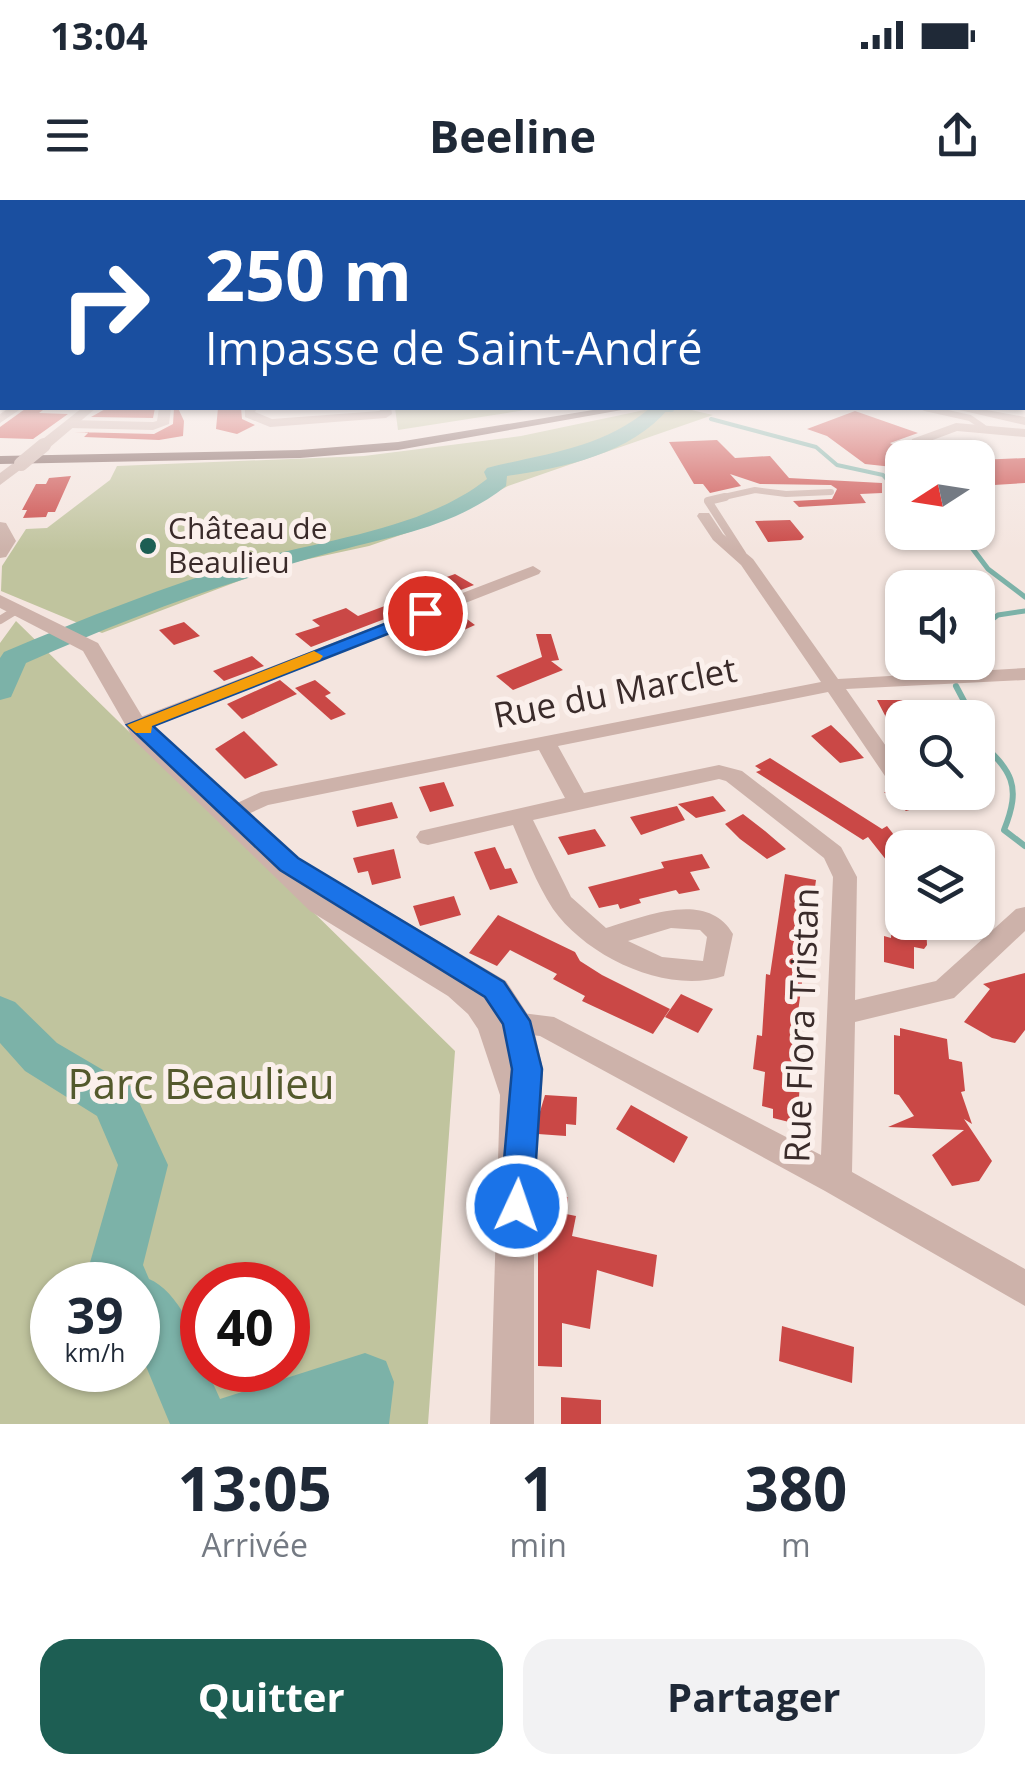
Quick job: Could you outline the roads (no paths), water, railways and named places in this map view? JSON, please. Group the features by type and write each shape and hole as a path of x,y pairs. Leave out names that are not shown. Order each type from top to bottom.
{"main road":[{"path":"0,452 250,449 411,437"},
{"path":"0,460 300,454 451,437"}],"street":[{"path":"0,480 53,437"},
{"path":"704,516 718,537 746,562 885,760"},
{"path":"0,553 8,541 1,528"},
{"path":"138,725 533,571"},
{"path":"9,605 91,647 142,735 320,904 459,988 504,1024 517,1095 512,1424"},
{"name":"Rue du Marclet","path":"230,815 260,799 830,686 1025,674"},
{"path":"546,742 578,802"},
{"name":"Rue Flora Tristan","path":"428,837 719,772 734,776 833,853 844,878 836,1180 544,1025 504,1024"},
{"path":"520,816 568,911 603,939"},
{"path":"842,1014 944,990 1025,916"},
{"path":"836,1180 1025,1288"}],"lane":[{"path":"746,562 708,500 755,490 786,494 831,492"},
{"path":"0,620 9,605"}],"waterway":[{"path":"0,691 14,658 126,610 323,547 407,529 473,501 498,481 494,472 561,460 621,437"},
{"path":"779,437 816,447 837,465 885,477"},
{"path":"974,550 988,569 1025,597"},
{"path":"995,617 1025,611"},
{"path":"956,686 963,700"},
{"path":"995,757 1006,770 1013,790 1004,830 1025,846"},
{"path":"0,1014 41,1057 115,1102 143,1165 117,1262"},
{"path":"160,1330 200,1424"},
{"path":"232,1424 365,1382 359,1424"}],"place":[{"name":"Château de Beaulieu","path":"148,546"}],"park label":[{"name":"Parc Beaulieu","path":"201,1084"}]}
